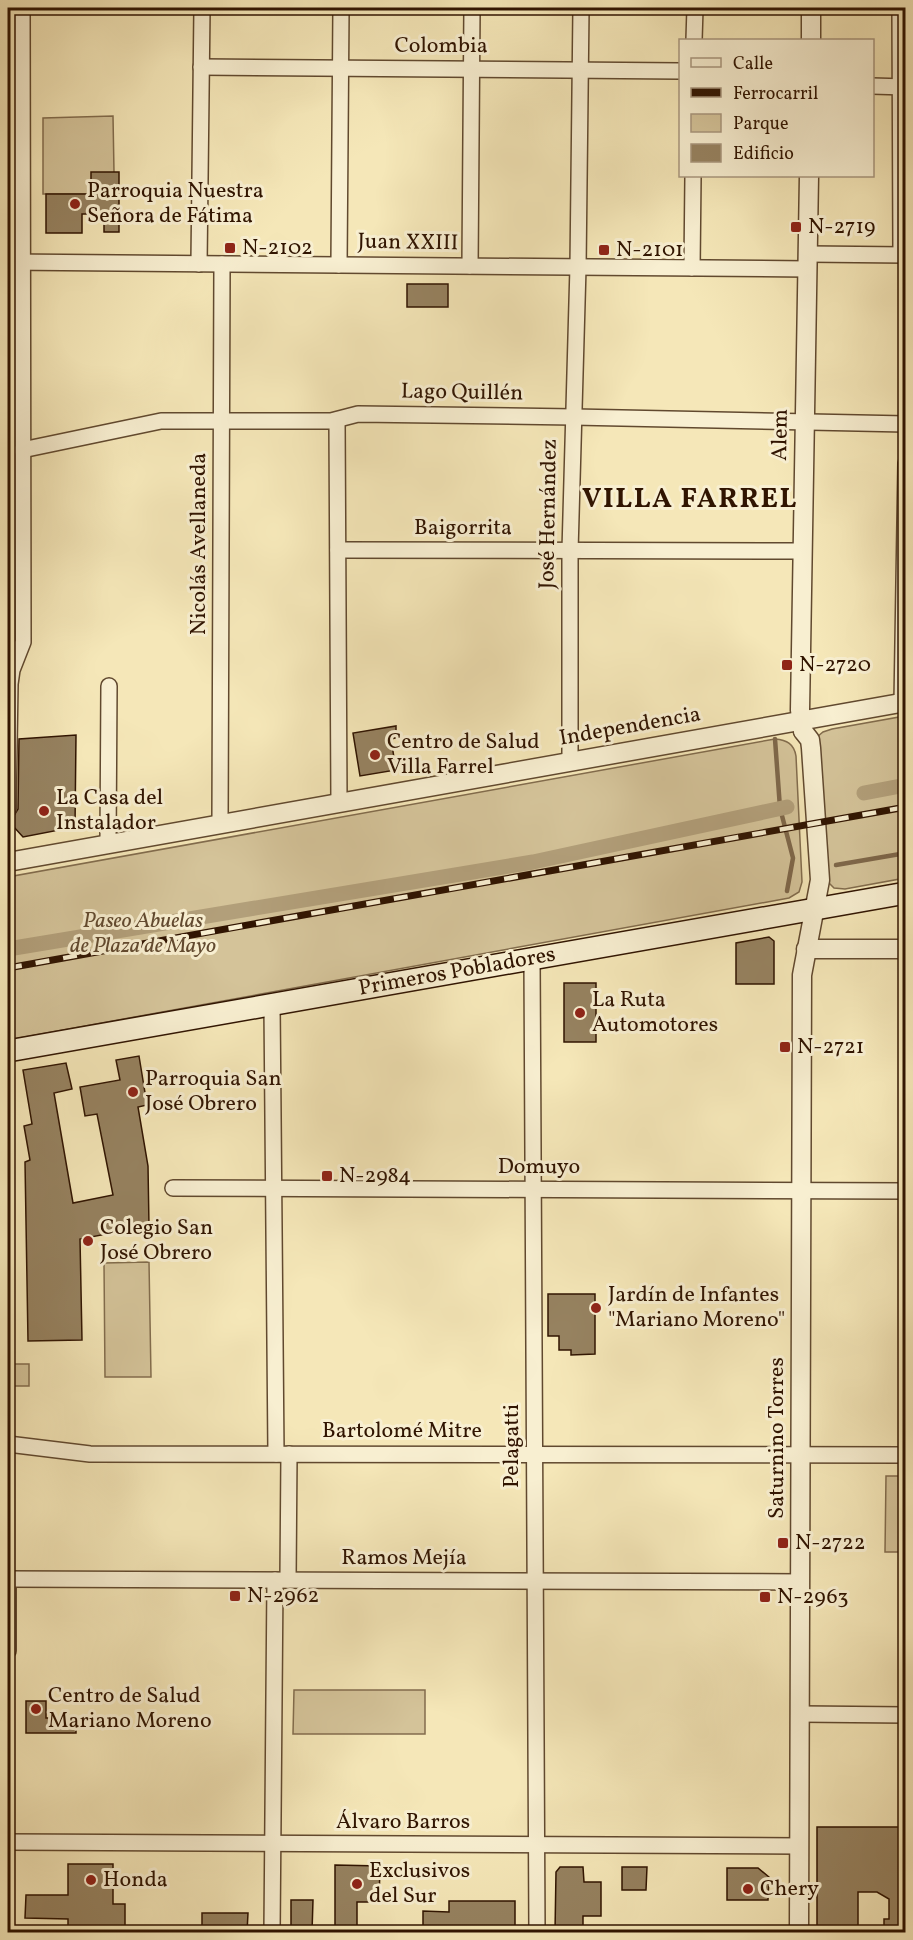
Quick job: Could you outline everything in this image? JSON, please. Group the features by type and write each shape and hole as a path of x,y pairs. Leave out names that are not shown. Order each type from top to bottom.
{"main road":[{"name":"Primeros Pobladores","path":"8,1052 906,892"}],"street":[{"path":"8,810 10,684 12,670 23,642 22,450 15,262 22,8"},
{"path":"199,264 202,8"},
{"path":"339,265 341,8"},
{"path":"470,266 472,8"},
{"name":"José Hernández","path":"570,762 570,551 578,267 581,8"},
{"path":"694,39 695,8"},
{"path":"811,8 811,39"},
{"path":"900,8 903,87 903,255"},
{"name":"Colombia","path":"201,67 679,71"},
{"path":"874,86 903,87"},
{"path":"692,268 693,177"},
{"name":"Alem","path":"809,177 801,748 808,871 813,909"},
{"name":"Juan XXIII","path":"15,262 692,268 903,255"},
{"name":"Nicolás Avellaneda","path":"220,824 222,264"},
{"name":"Lago Quillén","path":"22,450 161,421 337,420 358,414 906,424"},
{"path":"337,420 339,803"},
{"path":"904,703 906,463"},
{"path":"8,482 22,474"},
{"name":"Baigorrita","path":"338,550 803,551"},
{"path":"108,844 109,686"},
{"name":"Independencia","path":"8,862 570,762 802,726 904,703"},
{"name":"Saturnino Torres","path":"799,1932 802,975 813,909"},
{"path":"806,949 906,949"},
{"name":"Pelagatti","path":"532,959 537,1932"},
{"path":"272,1005 273,1188 282,1454 282,1580 272,1932"},
{"name":"Domuyo","path":"173,1188 906,1191"},
{"name":"Bartolomé Mitre","path":"8,1444 76,1453 906,1455"},
{"path":"8,1579 8,1651"},
{"name":"Ramos Mejía","path":"8,1579 800,1582"},
{"path":"800,1714 906,1715"},
{"name":"Álvaro Barros","path":"8,1842 799,1846"}],"green space":[{"path":"113,116 114,172 91,194 43,194 43,118"},
{"path":"905,716 905,878 845,889 834,888 827,881 817,737 832,729"},
{"name":"Paseo Abuelas de Plaza de Mayo","path":"775,739 789,743 794,748 796,756 802,882 799,892 789,898 8,1040 8,877"},
{"path":"149,1262 151,1377 105,1377 104,1263"},
{"path":"8,1364 29,1364 29,1386 8,1386"},
{"path":"886,1476 905,1476 905,1552 885,1552"},
{"path":"294,1690 425,1690 425,1734 293,1734"}],"building":[{"name":"Parroquia Nuestra Señora de Fátima","path":"91,172 119,172 119,232 104,232 104,214 82,214 82,233 46,233 46,194 91,194"},
{"path":"407,284 448,284 448,307 407,307"},
{"name":"Centro de Salud Villa Farrel","path":"396,726 396,738 391,739 396,770 360,776 353,733"},
{"name":"La Casa del Instalador","path":"76,735 75,827 23,837 13,826 13,817 18,809 19,739"},
{"path":"769,937 774,941 774,984 736,984 736,943"},
{"name":"La Ruta Automotores","path":"564,983 596,983 596,1042 564,1042"},
{"path":"139,1056 147,1105 138,1107 148,1166 149,1226 80,1239 82,1340 28,1341 25,1162 30,1160 24,1126 32,1124 23,1070 66,1063 72,1089 54,1093 73,1203 113,1195 97,1114 85,1116 80,1087 120,1080 116,1060"},
{"path":"548,1294 595,1294 595,1354 571,1355 571,1350 559,1350 559,1336 548,1336"},
{"name":"Centro de Salud Mariano Moreno","path":"26,1701 46,1701 46,1718 76,1718 76,1733 26,1733"},
{"path":"817,1827 906,1827 906,1932 884,1932 884,1919 889,1919 889,1899 877,1892 858,1892 858,1932 817,1932"},
{"path":"68,1864 113,1864 113,1904 125,1904 125,1932 68,1932 68,1919 25,1918 26,1895 68,1895"},
{"name":"Exclusivos del Sur","path":"335,1865 380,1866 379,1902 357,1902 357,1932 335,1932"},
{"path":"560,1867 583,1867 584,1882 601,1882 601,1916 583,1916 583,1930 577,1930 577,1932 555,1932 556,1872"},
{"path":"622,1867 647,1867 646,1890 622,1890"},
{"name":"Chery","path":"727,1868 758,1868 769,1877 768,1900 727,1900"},
{"path":"291,1900 313,1900 312,1932 291,1932"},
{"path":"449,1901 515,1901 515,1932 423,1932 423,1911 449,1912"},
{"path":"202,1913 248,1913 247,1932 202,1932"}],"waterway":[{"path":"775,739 780,808 793,858 787,891"},
{"path":"864,793 906,785"},
{"path":"8,949 533,862 787,807"},
{"path":"836,865 906,853"}],"railway":[{"path":"8,968 906,807"}],"place":[{"name":"Parroquia Nuestra Señora de Fátima","path":"75,204"},
{"name":"N-2719","path":"796,227"},
{"name":"N-2102","path":"230,248"},
{"name":"N-2101","path":"604,250"},
{"name":"N-2720","path":"787,665"},
{"name":"Centro de Salud Villa Farrel","path":"375,755"},
{"name":"La Casa del Instalador","path":"44,811"},
{"name":"La Ruta Automotores","path":"580,1013"},
{"name":"N-2721","path":"785,1047"},
{"name":"Parroquia San José Obrero","path":"133,1092"},
{"name":"N-2984","path":"327,1176"},
{"name":"Colegio San José Obrero","path":"88,1241"},
{"name":"Jardín de Infantes \"Mariano Moreno\"","path":"596,1308"},
{"name":"N-2722","path":"783,1543"},
{"name":"N-2962","path":"235,1596"},
{"name":"N-2963","path":"765,1597"},
{"name":"Centro de Salud Mariano Moreno","path":"36,1709"},
{"name":"Honda","path":"91,1880"},
{"name":"Exclusivos del Sur","path":"357,1884"},
{"name":"Chery","path":"748,1889"}],"district":[{"name":"VILLA FARREL","path":"690,499"}]}
